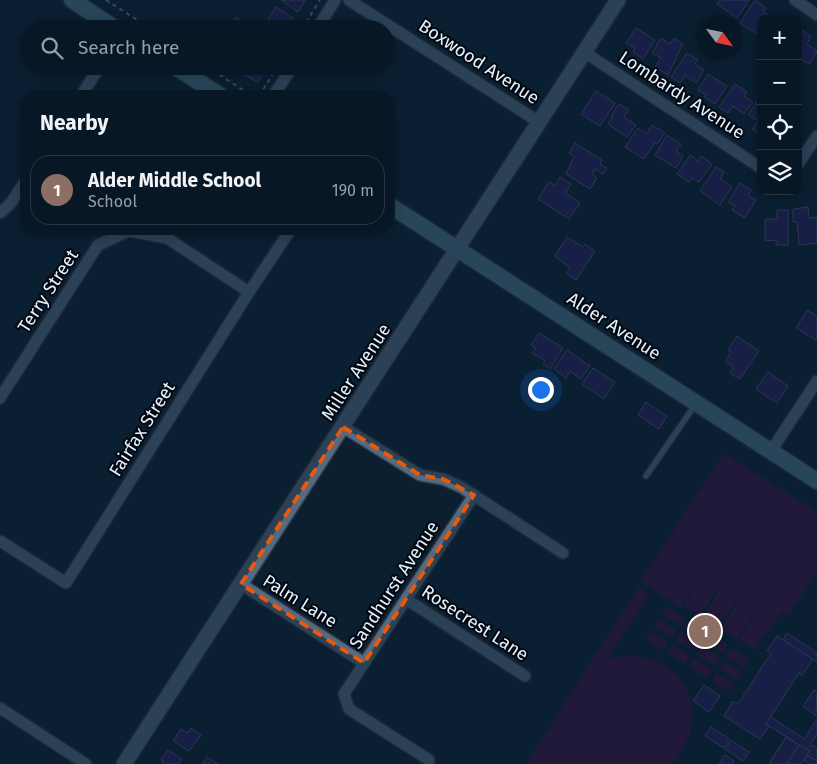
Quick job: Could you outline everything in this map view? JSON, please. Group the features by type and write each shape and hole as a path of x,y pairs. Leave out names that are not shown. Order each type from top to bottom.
{"main road":[{"path":"72,0 102,20"},
{"path":"188,75 212,90"},
{"name":"Alder Avenue","path":"395,209 817,481"}],"street":[{"path":"323,20 335,0"},
{"name":"Boxwood Avenue","path":"349,0 380,20"},
{"name":"Miller Avenue","path":"124,764 618,0"},
{"path":"795,0 817,15"},
{"name":"Boxwood Avenue","path":"395,30 539,122"},
{"name":"Lombardy Avenue","path":"584,52 757,165"},
{"path":"85,90 94,75"},
{"path":"277,90 287,75"},
{"path":"802,158 817,136"},
{"path":"0,213 12,203 20,190"},
{"name":"Terry Street","path":"0,398 98,245 120,235"},
{"name":"Terry Street","path":"151,235 167,238 248,292"},
{"name":"Fairfax Street","path":"0,541 66,583 248,292 287,235"},
{"path":"771,451 817,381"},
{"path":"343,427 420,475 443,479 474,494 563,553"},
{"name":"Sandhurst Avenue","path":"429,760 349,709 344,694 474,494"},
{"name":"Palm Lane","path":"241,584 364,663"},
{"name":"Rosecrest Lane","path":"406,599 525,676"},
{"path":"0,708 86,764"}],"lane":[{"path":"646,476 696,403"}],"path":[{"path":"106,0 137,20"},
{"path":"308,20 320,0"},
{"path":"220,75 243,90"},
{"path":"263,90 272,75"}],"highlighted area":[{"path":"343,427 420,475 443,479 474,495 364,663 241,584"}],"shaded area":[{"path":"724,453 817,512 817,572 788,616 781,612 755,650 739,640 753,615 737,639 721,629 736,605 735,603 718,627 702,618 718,593 716,591 700,616 685,606 699,580 681,608 641,581"},
{"path":"639,587 649,594 607,659 623,656 654,660 667,667 678,677 686,689 691,704 691,727 688,738 673,764 526,764"},
{"path":"666,607 684,618 679,625 661,614"},
{"path":"659,619 676,630 671,638 654,627"},
{"path":"688,621 705,631 700,639 683,628"},
{"path":"651,631 668,642 663,650 646,639"},
{"path":"681,632 698,643 693,651 676,641"},
{"path":"710,634 728,645 722,653 705,642"},
{"path":"673,645 690,655 685,664 668,653"},
{"path":"702,646 720,657 715,666 697,655"},
{"path":"732,648 749,659 744,667 726,656"},
{"path":"694,658 712,670 707,678 689,666"},
{"path":"725,661 741,672 736,680 719,668"},
{"path":"716,673 734,684 729,692 712,681"}],"building":[{"path":"281,0 305,0 298,12"},
{"path":"720,0 749,0 739,15 733,15 717,4"},
{"path":"755,0 766,8 763,12 767,15 757,15 757,34 742,24 742,20"},
{"path":"276,7 293,18 291,20 268,20"},
{"path":"636,28 655,40 643,59 633,52 635,48 626,43"},
{"path":"803,31 811,37 807,44 817,51 810,64 802,60"},
{"path":"661,38 670,44 674,38 683,44 668,75 655,67 661,58 652,53"},
{"path":"687,53 698,60 695,64 704,70 696,83 685,75 680,83 671,77"},
{"path":"708,74 727,86 715,104 704,97 706,95 698,90"},
{"path":"244,75 262,75 258,82"},
{"path":"735,84 747,92 744,96 753,102 744,114 733,106 728,113 719,107"},
{"path":"596,91 615,103 600,126 581,114"},
{"path":"757,102 757,120 748,115"},
{"path":"619,104 629,110 624,117 636,125 627,137 608,124"},
{"path":"757,122 757,132 752,129"},
{"path":"652,125 665,133 644,159 625,147 638,128 647,134"},
{"path":"667,135 681,144 676,151 683,156 676,168 655,155"},
{"path":"575,143 602,160 600,164 607,168 603,174 595,169 592,174 597,178 590,189 566,174 574,157 569,153"},
{"path":"690,155 698,161 701,156 712,164 699,182 692,178 689,182 677,174"},
{"path":"716,167 724,172 720,179 732,187 720,205 700,191"},
{"path":"560,177 571,184 565,193 580,203 569,219 538,199 549,182 555,185"},
{"path":"740,183 751,190 748,195 756,200 745,218 732,210 735,206 728,202"},
{"path":"808,207 809,218 817,217 817,243 799,245 797,222 793,222 793,209"},
{"path":"777,210 788,210 788,245 776,245 776,240 765,241 765,219 777,219"},
{"path":"567,237 583,247 585,244 595,251 576,280 566,273 570,268 555,256"},
{"path":"807,310 817,316 817,341 796,328"},
{"path":"539,333 563,348 550,369 543,364 545,361 532,353 536,348 531,345"},
{"path":"737,336 759,351 740,379 730,373 733,367 725,361 731,352 728,350"},
{"path":"567,350 590,366 581,379 570,371 566,378 554,369"},
{"path":"593,368 615,382 604,399 582,384"},
{"path":"768,372 788,386 777,403 756,389"},
{"path":"646,402 667,416 659,429 638,415"},
{"path":"787,633 817,653 817,662 783,640"},
{"path":"777,636 813,659 802,675 799,673 766,724 769,726 760,739 724,716 733,701 738,704 771,653 767,651"},
{"path":"704,685 720,696 709,712 693,701"},
{"path":"814,690 817,691 816,716 803,706"},
{"path":"771,717 804,739 817,719 817,734 807,750 766,724"},
{"path":"711,727 729,739 724,748 705,736"},
{"path":"191,728 201,735 189,751 173,741 181,729 187,733"},
{"path":"786,737 799,745 787,764 769,764"},
{"path":"786,737 799,745 787,764 769,764"},
{"path":"731,740 749,752 743,761 725,749"},
{"path":"799,745 810,751 801,764 787,764"},
{"path":"813,745 817,748 817,761 807,755"},
{"path":"813,745 817,748 817,761 807,755"},
{"path":"168,750 182,759 178,764 162,764 164,762 161,760"},
{"path":"725,755 734,761 732,764 719,764"},
{"path":"807,755 817,761 817,764 810,764 804,760"},
{"path":"207,757 218,764 202,764"}],"place":[{"name":"Alder Middle School","path":"705,631"}]}
